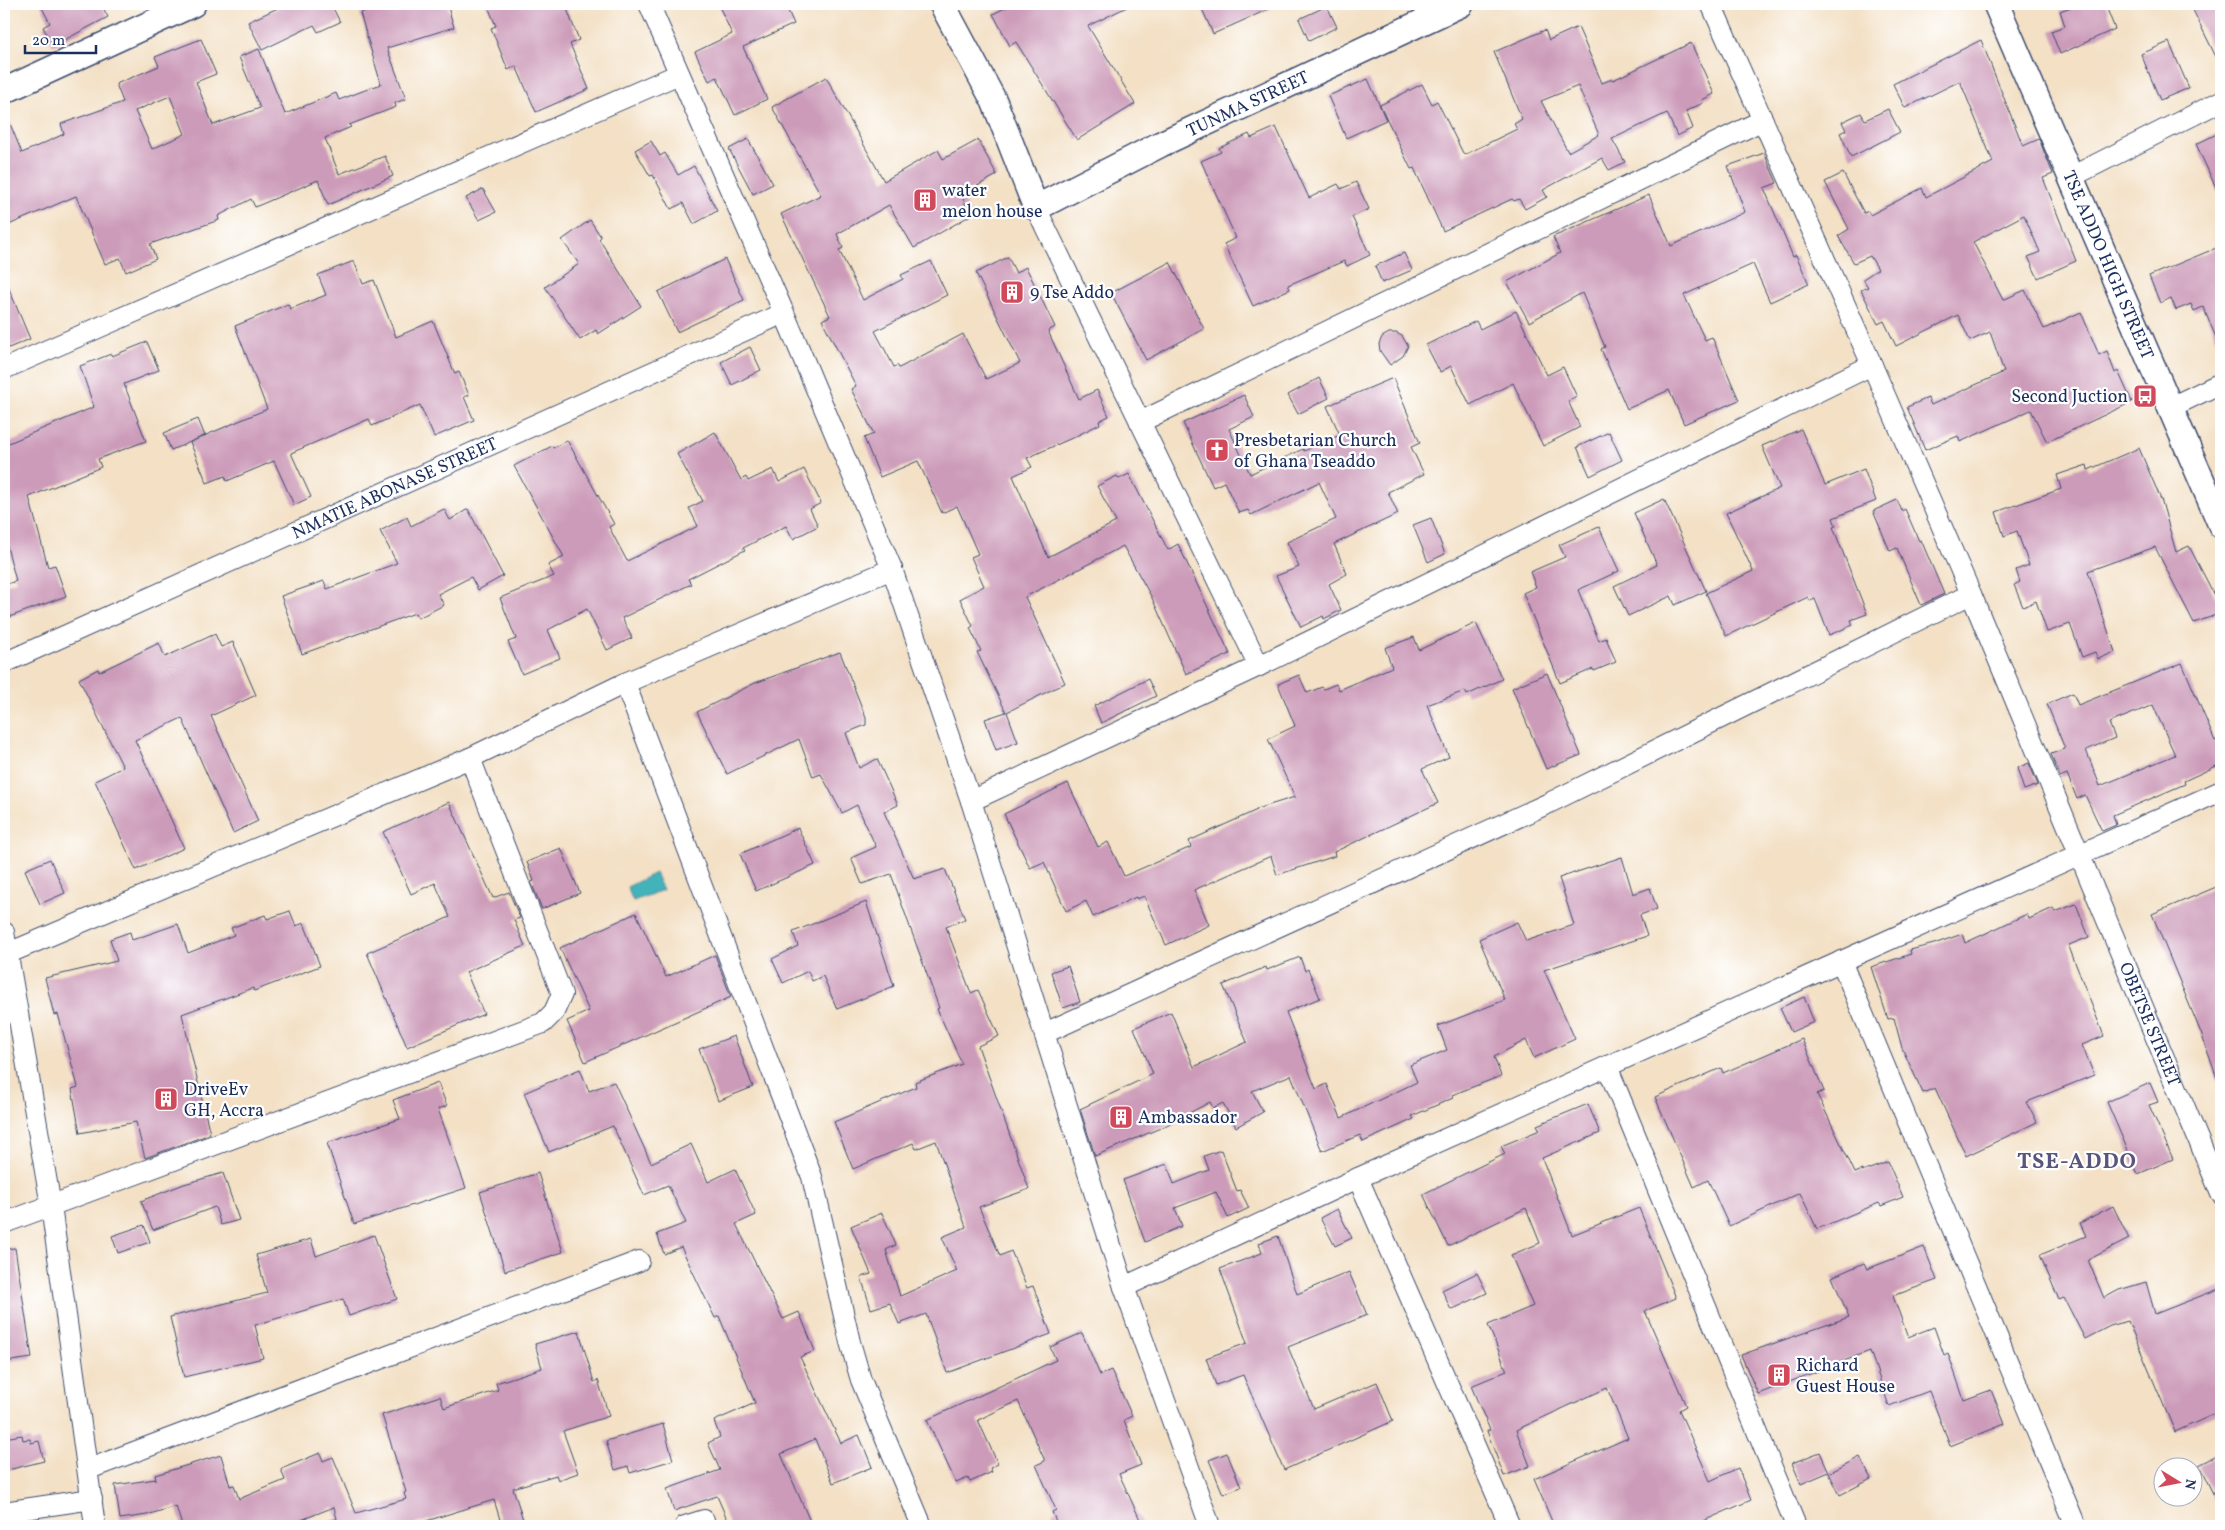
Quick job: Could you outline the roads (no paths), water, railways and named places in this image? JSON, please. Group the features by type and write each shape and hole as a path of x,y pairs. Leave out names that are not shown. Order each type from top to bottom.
{"street":[{"path":"4,91 193,4"},
{"path":"649,4 784,313 892,569 971,801 1124,1287 1210,1526"},
{"path":"942,4 994,101 1036,208 1259,666"},
{"name":"TUNMA STREET","path":"1036,208 1161,144 1461,4"},
{"name":"OBETSE STREET","path":"1711,4 1872,365 1971,594 2221,1194"},
{"name":"TSE ADDO HIGH STREET","path":"1996,4 2221,525"},
{"path":"4,369 679,74"},
{"path":"2071,177 2221,101"},
{"path":"1140,422 1763,120"},
{"name":"NMATIE ABONASE STREET","path":"4,663 784,313"},
{"path":"971,801 1259,666 1872,365"},
{"path":"2171,407 2221,383"},
{"path":"6,954 470,758 625,683 892,569"},
{"path":"1045,1033 1547,804 1971,594"},
{"path":"625,683 812,1176 850,1342 861,1380 922,1526"},
{"path":"4,1223 543,1023 554,1012 562,994 470,758"},
{"path":"1124,1287 1358,1178 2221,791"},
{"path":"4,932 6,954 51,1206 89,1469 95,1526"},
{"path":"1841,961 2076,1526"},
{"path":"1607,1066 1796,1526"},
{"path":"1358,1178 1510,1526"},
{"path":"89,1469 639,1262"},
{"path":"4,1512 92,1499"},
{"path":"685,1526 704,1520"}],"water":[{"path":"655,873 663,890 633,901 627,887"}],"place":[{"name":"water melon house","path":"925,200"},
{"name":"9 Tse Addo","path":"1012,292"},
{"name":"Second Juction","path":"2145,396"},
{"name":"Presbetarian Church of Ghana Tseaddo","path":"1217,450"},
{"name":"DriveEv GH, Accra","path":"166,1099"},
{"name":"Ambassador","path":"1121,1117"},
{"name":"Richard Guest House","path":"1779,1375"}],"district":[{"name":"TSE-ADDO","path":"2077,1160"}]}
